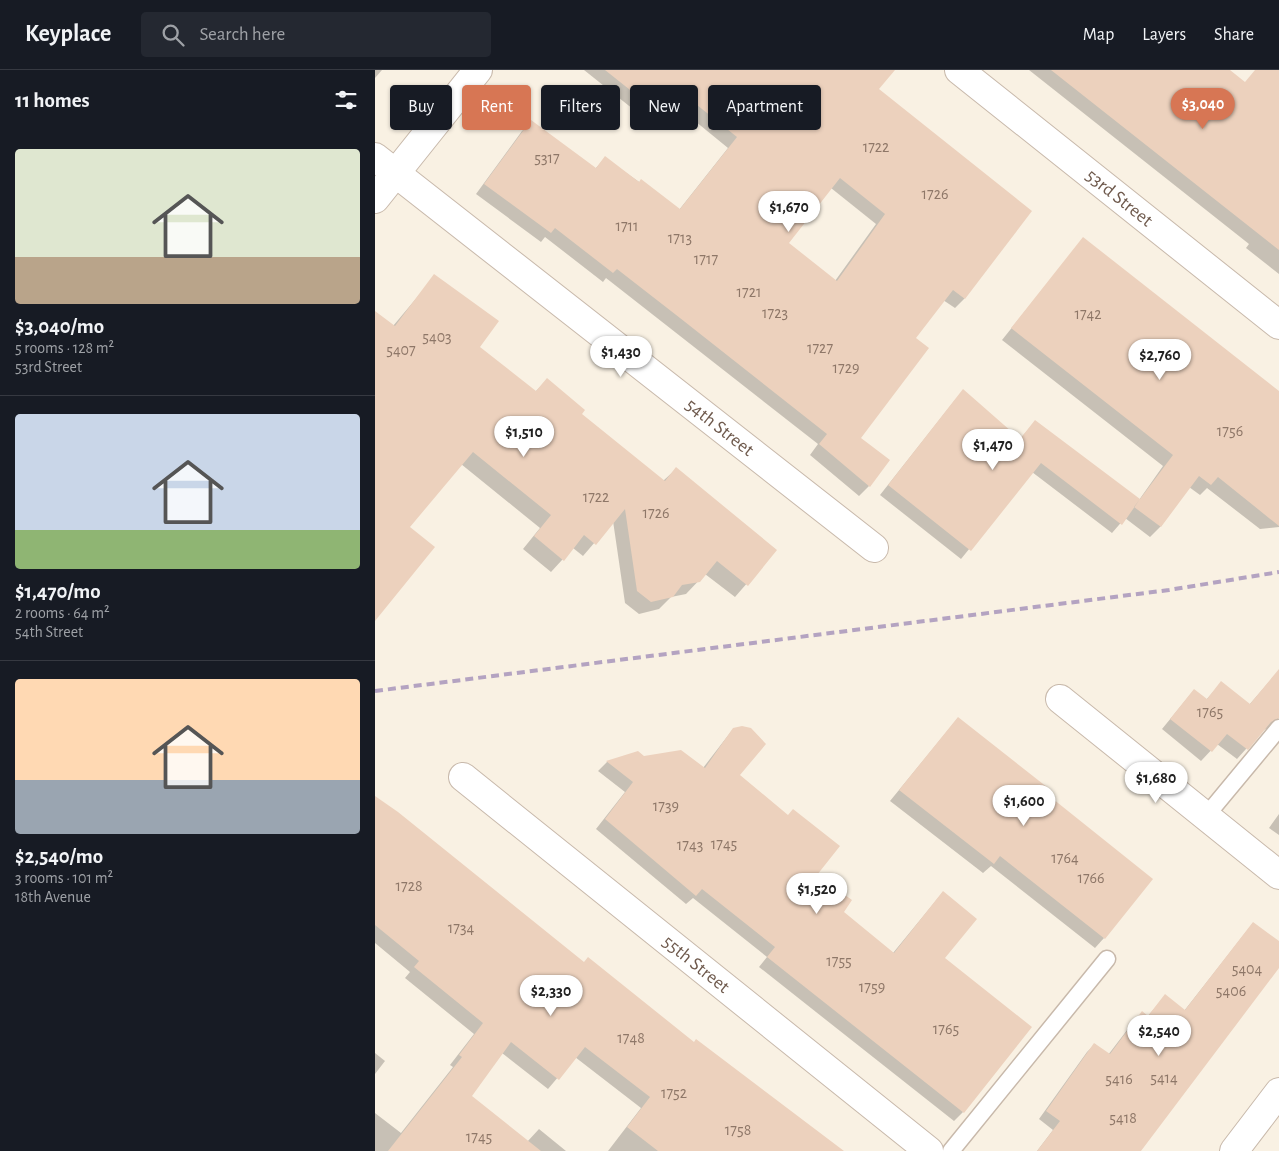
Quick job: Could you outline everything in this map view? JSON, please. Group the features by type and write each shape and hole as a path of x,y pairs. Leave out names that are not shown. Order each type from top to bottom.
{"street":[{"path":"375,199 385,165 478,70"},
{"name":"53rd Street","path":"959,70 1279,325"},
{"name":"54th Street","path":"385,165 874,548"},
{"path":"1060,700 1279,875"},
{"name":"55th Street","path":"463,777 929,1151"},
{"path":"1234,1151 1279,1092"}],"lane":[{"path":"1206,816 1279,728"},
{"path":"951,1151 1107,959"}],"building":[{"path":"605,70 895,70 879,89 1032,211 965,299 953,290 916,338 929,348 861,438 890,460 870,487 819,444 827,434 680,318 617,269 613,273 555,228 551,233 484,184 524,130 531,130 531,120 541,127 541,130 545,130 596,168 605,156 639,182 641,179 680,209 737,137 728,130 821,130 821,85 708,85 708,114 698,106 698,85 630,85 630,90","holes":["840,178 885,214 837,281 789,243"]},
{"path":"1051,70 1230,70 1245,82 1255,70 1279,70 1279,250"},
{"path":"1083,237 1279,391 1279,526 1218,477 1211,485 1199,476 1161,527 1134,507 1173,455 1011,328"},
{"path":"434,274 499,321 480,347 536,391 547,378 585,410 582,414 665,481 676,467 777,550 748,586 717,561 700,582 682,585 673,597 651,602 637,591 625,509 596,545 584,535 564,561 534,536 551,515 473,452 410,527 435,547 375,621 375,311 395,326"},
{"path":"963,389 1020,439 1035,420 1140,499 1122,525 1041,463 971,551 888,485"},
{"path":"1279,669 1279,718 1271,722 1248,750 1227,734 1212,752 1170,719 1194,689 1207,699 1221,681 1250,704"},
{"path":"958,717 1052,791 1048,795 1153,879 1105,939 1000,856 994,864 899,790"},
{"path":"742,726 751,728 766,744 740,775 788,815 793,809 840,846 817,875 852,900 844,912 894,953 943,891 977,919 945,958 1032,1027 964,1113 767,957 775,947 702,889 696,896 605,819 633,782 606,761 638,751 644,756 681,750 705,768 733,728"},
{"path":"375,796 398,812 584,962 588,957 694,1042 696,1039 844,1151 658,1151 627,1127 650,1097 585,1047 559,1080 511,1042 472,1096 541,1151 388,1151 462,1057 459,1055 483,1023 414,967 419,961 375,925"},
{"path":"1253,922 1279,941 1279,968 1141,1151 1037,1151 1060,1121 1046,1111 1094,1043 1110,1054 1142,1011 1148,1016 1165,994 1185,1010"}],"railway":[{"path":"375,691 1169,590 1279,572"}]}
